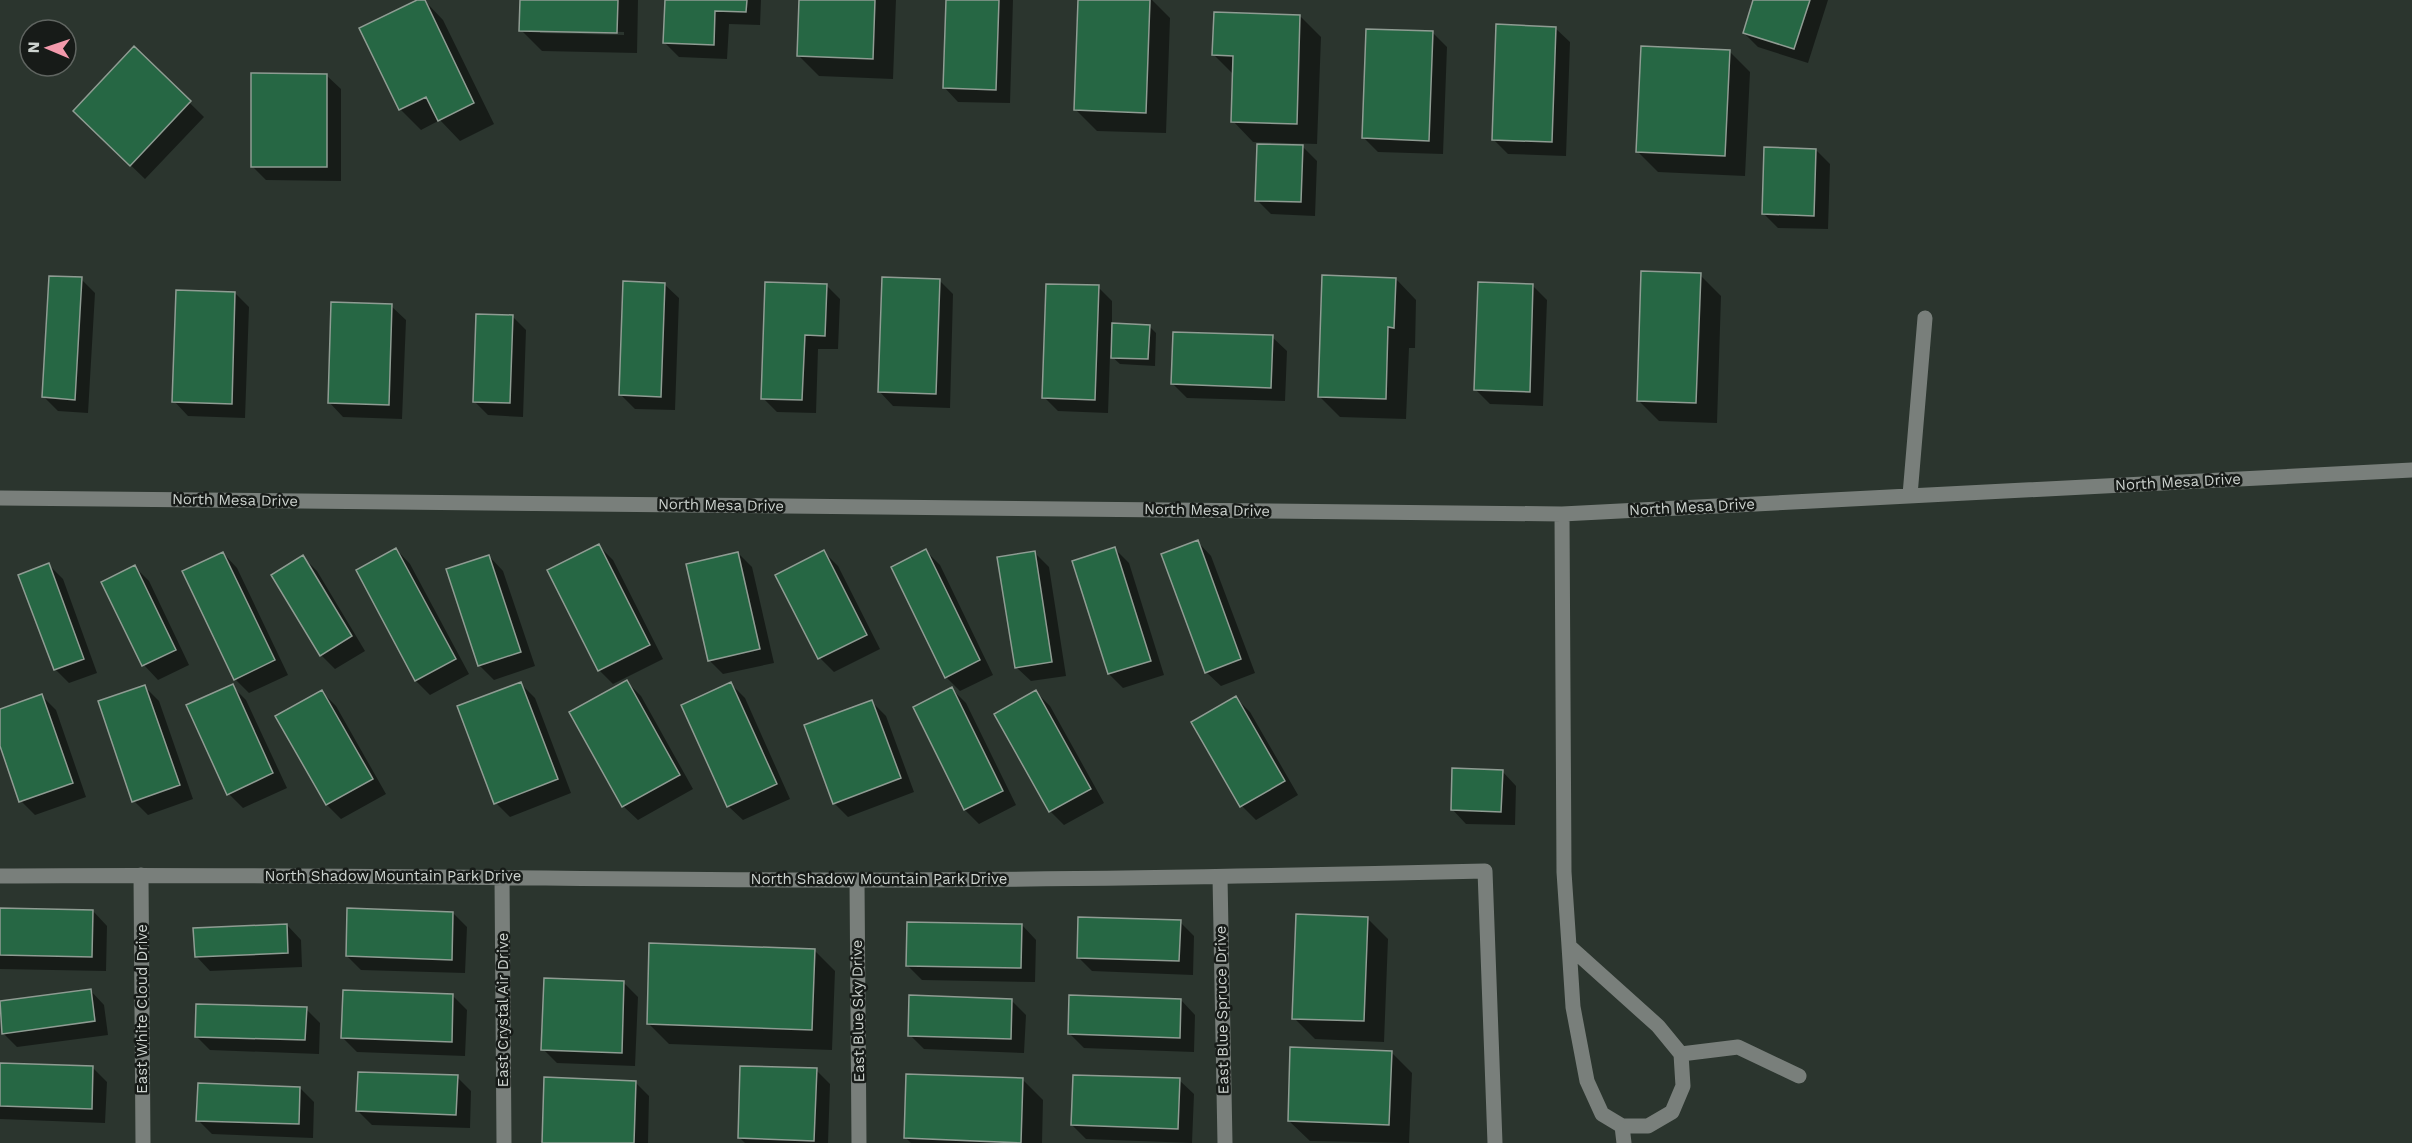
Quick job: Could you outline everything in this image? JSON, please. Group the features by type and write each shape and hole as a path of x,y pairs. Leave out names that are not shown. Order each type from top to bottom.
{"street":[{"path":"1910,495 1925,318"},
{"name":"North Mesa Drive","path":"0,498 1562,514 2412,470"},
{"path":"1562,514 1564,872 1573,1007 1587,1081 1602,1114 1622,1126 1648,1126 1672,1112 1683,1086 1681,1054 1658,1026 1569,946"},
{"name":"North Shadow Mountain Park Drive","path":"0,876 857,880 1220,877 1485,871 1496,1143"},
{"name":"East White Cloud Drive","path":"141,875 142,1143"},
{"name":"East Crystal Air Drive","path":"502,877 504,1143"},
{"name":"East Blue Spruce Drive","path":"1220,877 1225,1143"},
{"name":"East Blue Sky Drive","path":"857,880 859,1143"},
{"path":"1681,1054 1738,1047 1799,1076"},
{"path":"1622,1126 1624,1143"}],"building":[{"path":"417,0 425,0 474,103 438,121 426,97 399,110 359,28"},
{"path":"520,0 618,0 617,33 519,31"},
{"path":"665,0 747,0 746,12 715,11 714,45 663,43"},
{"path":"799,0 875,0 873,59 797,56"},
{"path":"946,0 999,0 996,90 943,88"},
{"path":"1078,0 1150,0 1146,113 1074,110"},
{"path":"1753,0 1810,0 1794,49 1743,33"},
{"path":"1214,12 1300,15 1297,124 1231,122 1233,56 1212,55"},
{"path":"1496,24 1556,27 1552,142 1492,140"},
{"path":"1366,29 1433,31 1429,141 1362,138"},
{"path":"134,46 191,101 130,166 73,111"},
{"path":"1641,46 1730,50 1725,156 1636,152"},
{"path":"251,73 327,74 327,167 251,167"},
{"path":"1257,144 1303,145 1301,202 1255,201"},
{"path":"1764,147 1816,149 1814,216 1762,214"},
{"path":"1641,271 1701,273 1696,403 1637,401"},
{"path":"1322,275 1396,278 1394,328 1388,327 1386,399 1318,397"},
{"path":"49,276 82,277 75,400 42,397"},
{"path":"882,277 940,279 936,394 878,392"},
{"path":"623,281 665,283 661,397 619,395"},
{"path":"765,282 827,284 825,336 805,335 802,400 761,399"},
{"path":"1478,282 1533,284 1530,392 1474,390"},
{"path":"1046,284 1099,285 1095,400 1042,398"},
{"path":"176,290 235,292 232,404 172,402"},
{"path":"331,302 392,304 389,405 328,403"},
{"path":"476,314 513,315 510,403 473,402"},
{"path":"1112,323 1150,325 1148,359 1111,358"},
{"path":"1173,332 1273,335 1271,388 1171,384"},
{"path":"1198,540 1241,659 1205,673 1161,554"},
{"path":"599,544 650,645 598,671 547,570"},
{"path":"1115,547 1151,661 1108,674 1072,561"},
{"path":"396,548 456,659 415,681 356,570"},
{"path":"926,549 980,660 945,678 891,567"},
{"path":"824,550 867,635 818,659 775,575"},
{"path":"1035,551 1052,662 1015,668 997,557"},
{"path":"223,552 275,660 234,680 182,571"},
{"path":"738,552 760,649 708,661 686,564"},
{"path":"303,555 352,636 320,656 271,575"},
{"path":"489,555 521,652 478,666 446,569"},
{"path":"49,563 84,659 54,670 18,575"},
{"path":"135,565 176,650 142,666 101,582"},
{"path":"627,680 680,775 622,807 569,712"},
{"path":"521,682 558,779 494,804 457,706"},
{"path":"731,682 777,784 727,807 681,705"},
{"path":"233,684 273,773 227,795 186,705"},
{"path":"145,685 180,785 132,802 98,701"},
{"path":"952,687 1003,791 964,810 913,707"},
{"path":"322,690 373,779 326,805 275,716"},
{"path":"1036,690 1091,789 1049,812 994,714"},
{"path":"42,694 73,783 19,802 0,746 0,709"},
{"path":"1236,696 1285,781 1240,807 1191,722"},
{"path":"872,700 901,778 833,804 804,725"},
{"path":"1452,768 1503,770 1501,812 1451,810"},
{"path":"0,908 93,910 92,957 0,955"},
{"path":"347,908 453,912 452,960 346,956"},
{"path":"1296,914 1368,917 1364,1021 1292,1019"},
{"path":"1078,917 1181,920 1179,961 1077,958"},
{"path":"907,922 1022,924 1021,968 906,966"},
{"path":"287,924 288,953 195,957 193,928"},
{"path":"649,943 815,949 812,1030 647,1024"},
{"path":"544,978 624,981 622,1053 541,1050"},
{"path":"91,989 95,1021 2,1034 0,1001"},
{"path":"343,990 453,994 452,1042 341,1038"},
{"path":"909,995 1012,999 1011,1039 908,1036"},
{"path":"1069,995 1181,999 1180,1038 1068,1034"},
{"path":"196,1004 307,1007 305,1040 195,1037"},
{"path":"1290,1047 1392,1051 1389,1125 1288,1121"},
{"path":"0,1063 93,1066 92,1109 0,1106"},
{"path":"740,1066 817,1068 814,1141 738,1138"},
{"path":"358,1072 458,1075 456,1115 356,1111"},
{"path":"906,1074 1023,1078 1021,1143 904,1138"},
{"path":"1073,1075 1180,1078 1178,1129 1071,1125"},
{"path":"544,1077 636,1081 634,1143 542,1143"},
{"path":"198,1083 300,1087 299,1124 196,1121"}]}
